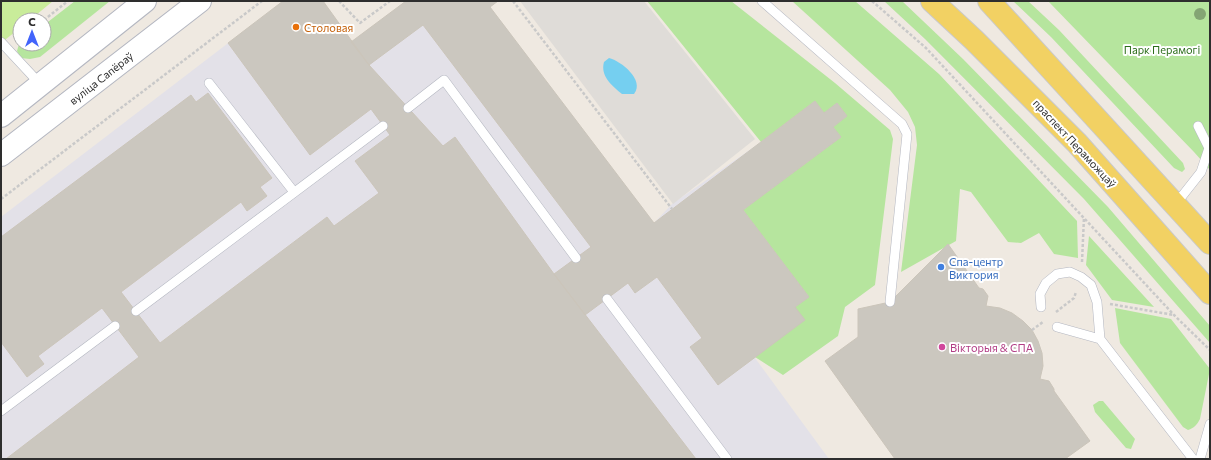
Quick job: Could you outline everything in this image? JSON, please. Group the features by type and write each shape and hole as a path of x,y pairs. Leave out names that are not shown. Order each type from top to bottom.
{"main road":[{"path":"1,116 145,1"},
{"name":"вуліца Сапёраў","path":"1,155 200,1"},
{"name":"праспект Пераможцаў","path":"932,1 974,40 1077,143 1210,293"},
{"path":"989,1 1210,243"}],"lane":[{"path":"762,1 902,124 907,134 890,302"},
{"path":"1,42 41,85"},
{"path":"408,108 444,80 576,258"},
{"path":"209,83 294,192"},
{"path":"136,311 383,126"},
{"path":"1175,205 1201,172 1208,148 1198,126"},
{"path":"1041,307 1040,294 1046,283 1058,274 1070,272 1081,277 1091,285 1097,302 1100,339 1193,459"},
{"path":"607,299 727,459"},
{"path":"1,411 115,326"},
{"path":"1057,327 1100,339"},
{"path":"1200,459 1210,424"}],"path":[{"path":"52,14 68,1"},
{"path":"1,199 262,1"},
{"path":"339,1 360,23 390,1"},
{"path":"513,1 672,209"},
{"path":"872,1 926,48 1174,315 1210,350"},
{"path":"1074,298 1174,315"}],"shaded area":[{"path":"283,1 323,1 351,42 406,1 498,1 490,7 654,223 672,204 761,142 815,101 837,103 847,116 841,137 809,297 755,358 829,459 1,459 1,217"},
{"path":"520,1 644,1 755,139 673,204"}],"green space":[{"path":"1,1 53,1 40,12 12,12 12,34 1,43"},
{"path":"75,1 110,1 52,47 52,19"},
{"path":"647,1 731,1 835,83 890,130 893,139 875,285 845,307 838,336 783,375 755,357 795,307 809,297 743,210 841,137 833,127 847,116 837,103 824,113 815,101 761,142"},
{"path":"792,1 855,1 939,74 1077,221 1078,258 1054,254 1039,233 1021,243 1008,242 971,192 960,189 956,241 901,272 917,145 915,127 908,112 890,90"},
{"path":"884,1 902,1 963,59 1108,207 1210,326 1210,343 1084,199 925,39"},
{"path":"1013,1 1028,1 1059,30 1183,163 1185,169 1182,172 1174,168 1051,37"},
{"name":"Парк Перамогі","path":"1048,1 1210,1 1210,170 1194,152"},
{"path":"18,52 46,52 40,57 30,59 21,58"},
{"path":"1089,236 1154,307 1112,300 1086,265"},
{"path":"1115,308 1171,319 1210,369 1200,419 1194,427 1188,430 1183,427 1120,343"},
{"path":"1099,401 1103,401 1135,439 1131,449 1126,448 1095,412 1093,405"}],"water":[{"path":"609,58 620,63 634,77 637,89 634,94 622,94 614,88 605,76 603,67 604,62"}],"building":[{"path":"283,1 323,1 369,65 443,146 455,137 554,274 696,459 6,459 139,357 102,308 38,356 44,364 27,377 1,342 1,237 191,95 196,102 208,93 272,178 260,187 267,196 247,211 241,202 121,292 160,343 327,217 334,226 379,193 355,161 390,135 371,109 310,155 228,43"},
{"path":"406,1 498,1 490,7 654,223 815,101 824,113 837,103 847,116 833,127 841,137 743,210 809,297 795,307 805,320 718,385 690,347 702,338 657,277 635,293 628,283 585,315 554,274 591,247 423,25 369,65 351,42"},
{"name":"Вікторыя & СПА","path":"948,244 979,288 983,289 988,296 986,306 1000,308 1012,313 1032,330 1038,341 1042,353 1043,366 1040,379 1049,381 1054,391 1090,441 1065,459 895,459 825,361 858,337 858,309 890,302"}],"place":[{"name":"Столовая","path":"296,27"},
{"name":"Спа-центр Виктория","path":"941,267"},
{"name":"Вікторыя & СПА","path":"942,347"}]}
